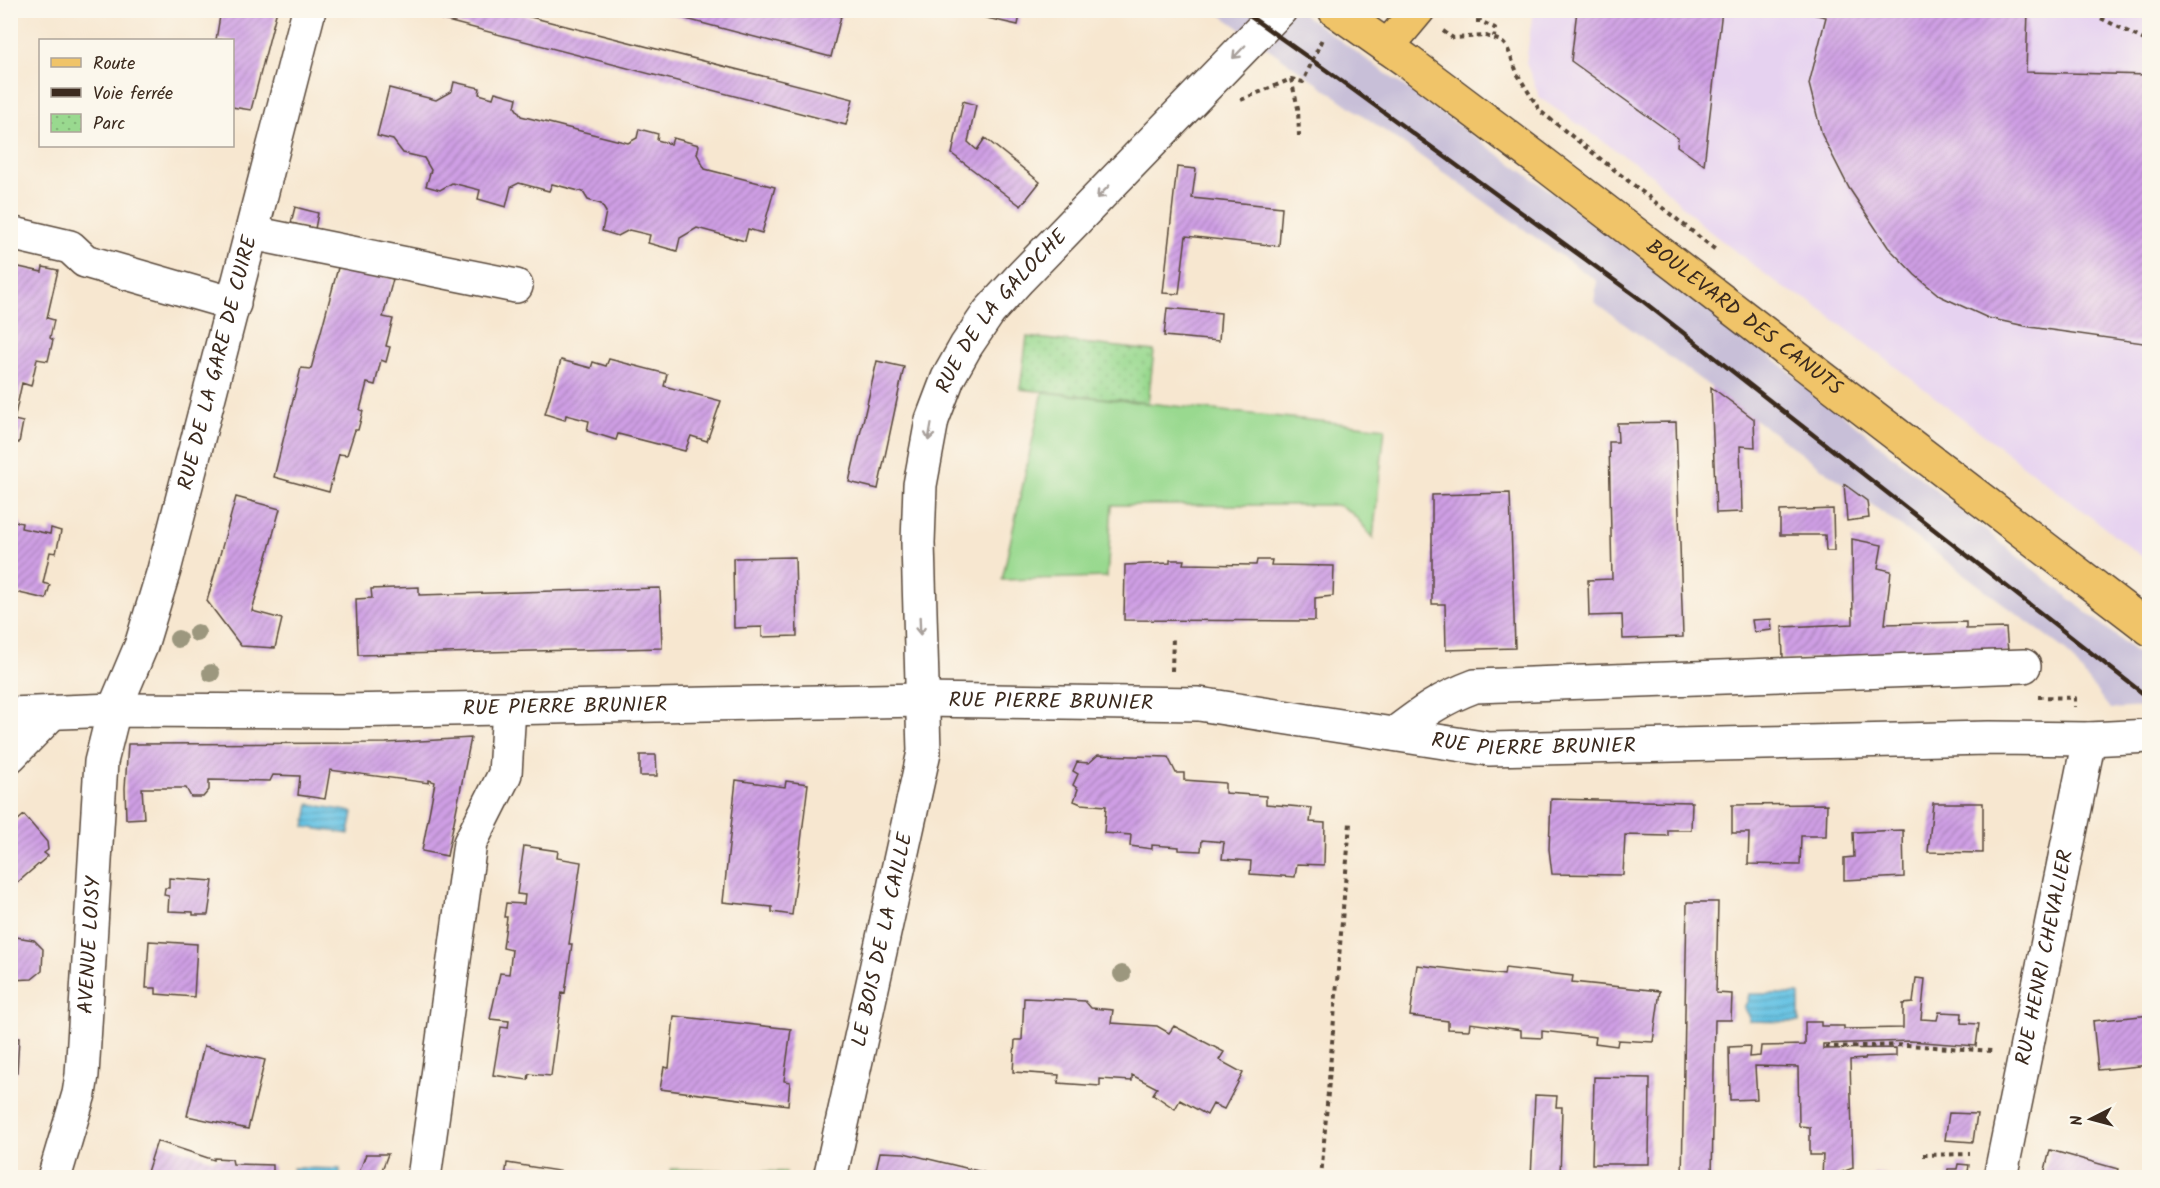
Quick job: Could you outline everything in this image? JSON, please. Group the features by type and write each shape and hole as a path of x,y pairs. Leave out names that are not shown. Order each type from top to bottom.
{"main road":[{"path":"1387,47 1418,10"},
{"name":"BOULEVARD DES CANUTS","path":"1329,22 1387,47 1544,164 2150,629"}],"street":[{"name":"RUE DE LA GARE DE CUIRE","path":"114,710 141,646 164,570 309,10"},
{"name":"RUE DE LA GALOCHE","path":"922,700 918,543 920,485 932,420 948,378 989,312 1280,10"},
{"path":"10,232 70,247 85,261 234,304"},
{"path":"252,233 516,286"},
{"path":"1394,734 1432,705 1475,686 2024,666"},
{"name":"RUE PIERRE BRUNIER","path":"10,714 114,710 509,708 922,700 1199,704 1447,744 1489,748 1998,738 2089,739 2150,736"},
{"name":"LE BOIS DE LA CAILLE","path":"830,1178 924,752 922,700"},
{"path":"424,1178 470,843 505,774 509,708"},
{"name":"AVENUE LOISY","path":"54,1178 79,1094 82,1075 101,762 114,710"},
{"path":"10,756 52,713"},
{"name":"RUE HENRI CHEVALIER","path":"2002,1169 2089,739"}],"path":[{"name":"BOULEVARD DES CANUTS","path":"1479,10 1478,21 1496,28 1494,37 1507,47 1518,75 1540,111 1718,251"},
{"path":"2085,10 2150,43"},
{"path":"1233,103 1291,79 1303,82 1329,22"},
{"path":"1453,38 1494,37"},
{"path":"1291,79 1298,108 1299,136"},
{"path":"1172,671 1173,636"},
{"path":"2046,697 2070,697"},
{"path":"1321,1178 1350,823"},
{"path":"1825,1047 1906,1045 2025,1053"},
{"path":"1923,1155 1970,1154 2002,1169"}],"shaded area":[{"path":"1215,11 1299,11 1597,225 1758,346 2149,663 2149,707 2110,709 2065,650 1867,501 1594,302 1597,281"},
{"path":"1533,11 2149,11 2149,562 1810,301 1782,287 1704,227 1648,172 1540,98 1526,63"}],"green space":[{"path":"1027,337 1154,351 1148,403 1020,389"},
{"path":"1043,392 1385,428 1373,538 1352,514 1336,505 1112,505 1107,577 1002,580"},
{"path":"671,1169 786,1172 785,1177 670,1177"}],"water":[{"path":"309,804 353,812 349,834 305,827"},
{"path":"1749,994 1799,994 1799,1022 1749,1021 1749,1015 1744,1008"},
{"path":"293,1168 340,1169 340,1177 293,1177"}],"building":[{"path":"221,10 277,10 251,110 234,107 234,39 216,39"},
{"path":"405,10 503,10 853,99 846,125"},
{"path":"652,10 819,10 841,16 831,57"},
{"path":"983,10 1021,10 1018,25 982,17"},
{"path":"1577,10 1722,10 1704,165 1677,146 1678,138 1571,61"},
{"path":"1795,10 2028,10 2026,72 2150,75 2150,344 2030,327 1988,318 1940,296 1915,275 1888,247 1849,188 1822,135 1809,84 1826,17"},
{"path":"454,82 480,88 479,94 493,98 495,92 517,98 515,107 521,116 628,143 637,138 639,129 658,134 657,140 671,144 673,138 699,145 697,154 705,169 775,187 762,233 748,229 745,241 697,228 680,238 677,251 648,243 650,235 629,230 618,236 602,231 606,212 601,204 588,200 583,192 552,184 549,191 519,183 511,187 506,207 478,199 480,190 452,183 440,190 426,186 431,170 424,158 403,153 393,140 377,136 389,88 436,100 452,91"},
{"path":"963,101 976,105 968,142 977,150 985,138 1040,182 1021,206 952,154"},
{"path":"1177,167 1196,169 1192,198 1282,207 1279,246 1186,236 1179,294 1163,293"},
{"path":"295,207 318,213 315,229 291,223"},
{"path":"339,264 393,279 383,317 393,319 386,346 390,347 386,362 381,360 375,385 367,383 358,430 355,430 347,455 339,454 329,492 274,477 301,368 311,369"},
{"path":"10,265 42,272 43,267 58,270 47,318 54,320 50,338 53,340 48,361 37,359 31,386 22,383 14,420 23,422 19,443 14,443 12,457"},
{"path":"1167,308 1221,313 1219,341 1164,336"},
{"path":"609,359 667,374 664,386 721,401 707,441 691,436 685,451 618,434 616,440 587,431 589,421 566,415 565,420 545,414 561,360 591,368 593,362 606,366"},
{"path":"877,361 904,367 878,489 849,482"},
{"path":"1711,387 1754,419 1755,447 1740,446 1742,512 1716,513"},
{"path":"1676,422 1683,637 1623,639 1622,615 1589,616 1588,580 1612,579 1609,442 1618,442 1617,423"},
{"path":"1844,484 1867,501 1869,518 1847,521"},
{"path":"1510,493 1515,648 1446,650 1445,604 1432,604 1432,495"},
{"path":"236,497 280,509 252,611 282,619 275,648 241,646 207,601"},
{"path":"1833,509 1834,551 1826,551 1825,535 1780,535 1780,511"},
{"path":"10,520 22,523 21,528 50,534 51,528 61,531 56,553 50,552 43,583 50,585 46,599 10,591"},
{"path":"1852,539 1882,545 1878,568 1891,571 1885,624 1966,622 1966,629 2006,628 2008,652 1783,659 1782,627 1853,624"},
{"path":"795,557 797,636 762,637 762,627 734,628 733,558"},
{"path":"1170,560 1184,560 1183,564 1256,565 1257,560 1272,560 1271,565 1334,566 1333,596 1315,598 1315,621 1124,620 1125,565 1170,563"},
{"path":"419,587 419,595 660,588 662,648 358,655 356,599 372,598 371,589"},
{"path":"1771,619 1772,630 1754,632 1752,620"},
{"path":"471,738 447,856 422,851 435,782 429,780 429,783 330,770 325,799 298,795 300,776 273,775 270,781 209,780 209,790 203,797 191,797 186,788 142,788 144,818 126,819 125,788 128,744 386,743"},
{"path":"640,755 656,755 657,776 640,776"},
{"path":"1098,755 1168,757 1176,773 1184,773 1184,780 1225,783 1225,793 1266,796 1266,804 1312,808 1310,822 1325,823 1324,865 1297,864 1295,877 1250,874 1251,861 1222,859 1224,842 1202,840 1201,851 1152,845 1152,849 1130,846 1131,835 1104,833 1106,806 1081,804 1074,801 1078,789 1073,785 1078,774 1073,771 1077,762 1089,763"},
{"path":"736,780 785,787 786,781 808,784 792,915 772,912 772,907 723,902"},
{"path":"1551,799 1692,802 1691,830 1668,830 1668,836 1625,835 1623,875 1552,874 1549,849"},
{"path":"1933,803 1983,803 1983,853 1928,852"},
{"path":"1827,804 1826,836 1801,836 1800,865 1748,864 1749,833 1732,833 1732,805"},
{"path":"24,815 47,842 48,850 44,853 48,856 10,889 10,827"},
{"path":"1903,830 1904,877 1844,880 1844,858 1854,857 1853,832"},
{"path":"524,846 558,851 557,858 581,862 569,944 572,944 565,993 562,992 551,1076 529,1074 528,1080 493,1075 501,1027 508,1028 509,1021 490,1019 500,973 509,974 512,950 503,948 507,917 504,917 506,903 524,904 525,895 517,894"},
{"path":"169,878 213,881 208,915 168,911 169,896 164,895 165,888 169,888"},
{"path":"1687,902 1718,902 1716,993 1732,994 1731,1020 1715,1020 1712,1178 1682,1178"},
{"path":"10,936 34,940 43,949 42,971 32,979 10,980"},
{"path":"149,941 197,944 194,997 156,994 156,988 146,988"},
{"path":"1417,965 1504,975 1505,968 1573,976 1572,982 1660,991 1653,1042 1618,1040 1617,1046 1595,1043 1596,1037 1542,1031 1542,1038 1521,1037 1521,1030 1470,1023 1469,1030 1448,1029 1448,1021 1410,1016"},
{"path":"1916,978 1925,979 1921,1019 1937,1020 1939,1012 1962,1013 1961,1023 1979,1024 1976,1046 1910,1041 1823,1044 1823,1049 1896,1048 1896,1056 1850,1060 1853,1168 1837,1174 1837,1178 1822,1178 1823,1155 1810,1155 1810,1127 1799,1126 1798,1067 1755,1066 1757,1099 1730,1100 1729,1047 1750,1046 1749,1057 1760,1056 1761,1046 1805,1045 1805,1022 1821,1022 1821,1026 1844,1026 1844,1029 1903,1028 1903,1004 1913,1003"},
{"path":"1024,998 1085,1001 1091,1008 1113,1010 1111,1023 1157,1026 1169,1033 1174,1026 1224,1052 1219,1060 1243,1073 1224,1109 1213,1104 1207,1115 1180,1100 1175,1109 1153,1094 1157,1088 1132,1075 1132,1081 1100,1079 1100,1086 1058,1083 1059,1075 1013,1072 1015,1040 1022,1040"},
{"path":"2150,1015 2150,1065 2098,1070 2093,1021"},
{"path":"674,1016 791,1029 784,1081 790,1082 788,1105 660,1089 664,1067 669,1068"},
{"path":"10,1038 19,1038 17,1072 10,1072"},
{"path":"204,1046 265,1060 248,1129 187,1116"},
{"path":"1594,1077 1650,1078 1649,1164 1592,1164"},
{"path":"1535,1095 1557,1096 1556,1107 1562,1107 1560,1178 1531,1178"},
{"path":"1949,1113 1977,1114 1973,1142 1945,1140"},
{"path":"157,1141 214,1160 214,1158 232,1159 233,1164 273,1165 273,1178 160,1178 147,1172"},
{"path":"2050,1150 2118,1169 2115,1178 2043,1178"},
{"path":"880,1152 904,1153 1007,1178 874,1178"},
{"path":"366,1154 388,1154 379,1178 357,1178"},
{"path":"507,1163 565,1172 564,1178 505,1178"},
{"path":"1958,1164 1969,1165 1967,1178 1947,1178 1948,1169 1957,1169"},
{"path":"1876,1174 1887,1175 1888,1178 1869,1178"}],"railway":[{"path":"1241,10 1644,302 2150,699"}]}
